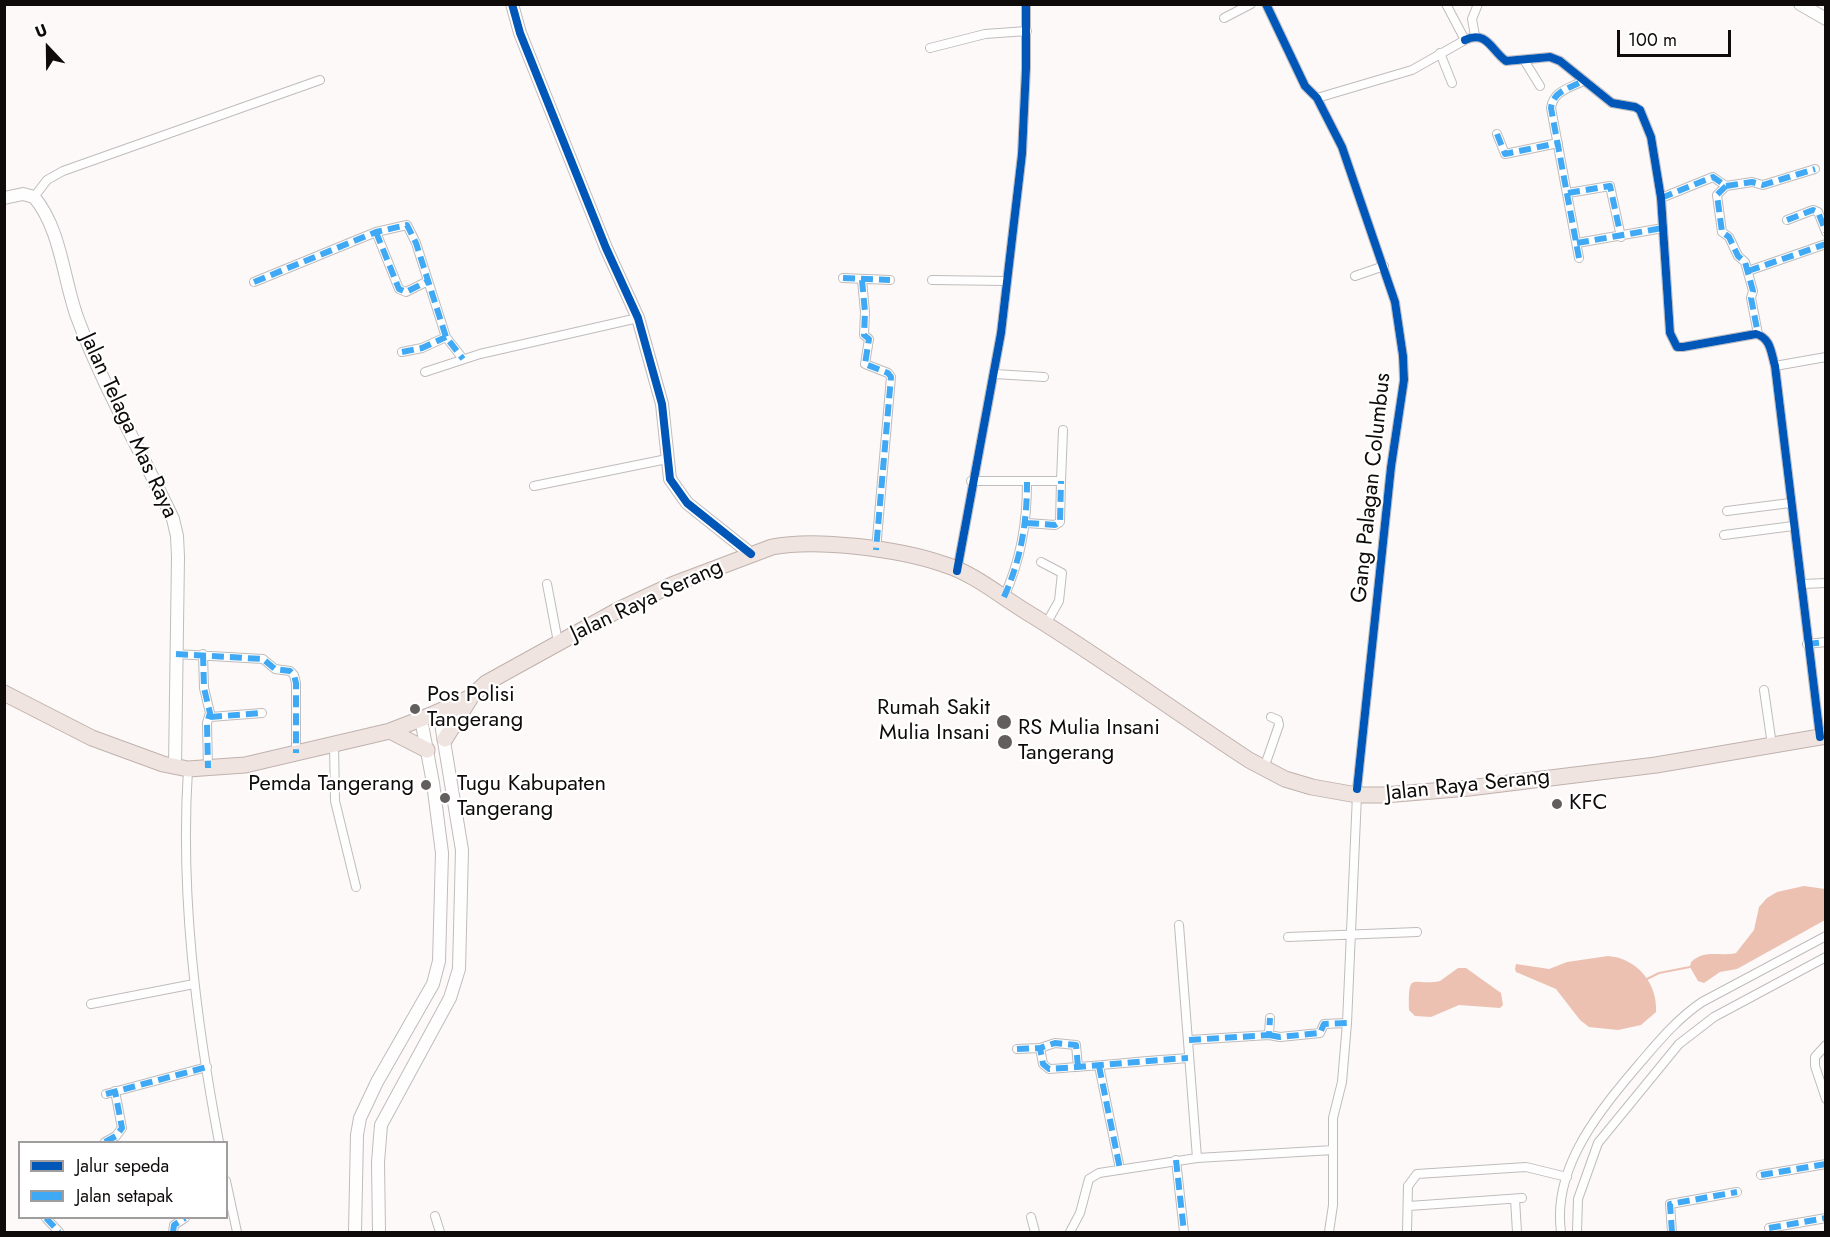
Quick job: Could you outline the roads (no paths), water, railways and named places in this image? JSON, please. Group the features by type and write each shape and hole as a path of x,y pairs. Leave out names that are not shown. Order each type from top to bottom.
{"highway":[{"name":"Jalan Raya Serang","path":"4,693 102,742 182,767 208,768 244,765 390,731 421,719 471,697 486,682 620,609 674,584 751,554 789,544 876,550 945,564 1004,597 1199,728 1285,779 1357,792 1428,792 1824,740"},
{"path":"445,739 471,697"},
{"path":"390,731 427,750"},
{"name":"Jalan Raya Serang","path":"1693,759 1718,762 1824,740"}],"main road":[{"path":"512,4 520,33 606,248 638,318 662,404 670,479 687,503 751,554"},
{"path":"1800,4 1826,20"},
{"path":"4,198 23,194 34,197"},
{"name":"Jalan Telaga Mas Raya","path":"34,197 49,220 77,317 106,389 172,519 177,536 176,654 182,767"},
{"path":"379,1233 378,1162 381,1125 450,998 459,969 462,849 439,711"},
{"path":"355,1233 357,1135 360,1118 369,1097 433,984 439,961 442,853 421,719"},
{"path":"439,961 459,969"}],"street":[{"path":"957,571 972,481 984,435 995,374 1022,154 1026,4"},
{"path":"1224,18 1251,4"},
{"name":"Gang Palagan Columbus","path":"1266,4 1305,86 1317,98 1342,147 1395,302 1404,380 1391,467 1357,792 1347,1023 1342,1082 1334,1118 1333,1205 1329,1233"},
{"path":"1446,4 1465,40"},
{"path":"1475,36 1472,19 1478,4"},
{"path":"930,48 984,34 1027,31"},
{"path":"1317,98 1412,70 1475,36 1483,38 1506,62 1550,57 1560,61 1612,103 1641,110 1650,137 1661,198 1670,333 1673,344 1683,347 1758,334 1764,336 1768,342 1775,366 1790,503 1803,584 1807,644 1824,740"},
{"path":"1440,53 1452,83"},
{"path":"1524,60 1540,86"},
{"path":"34,197 47,180 63,171 320,80"},
{"path":"1579,258 1552,100 1557,94 1583,81"},
{"path":"1497,134 1505,154 1558,142"},
{"path":"1758,334 1751,298 1753,291 1748,271 1729,237 1722,232 1717,195 1726,186 1752,182 1763,185 1815,169"},
{"path":"1661,198 1713,177 1726,186"},
{"path":"1568,193 1610,186 1621,237"},
{"path":"1787,219 1813,210 1818,212 1826,232"},
{"path":"254,282 376,232 407,225 416,243 426,282 446,337 463,359"},
{"path":"1577,243 1663,228"},
{"path":"376,232 399,289 406,292 426,282"},
{"path":"1748,271 1826,244"},
{"path":"1355,276 1384,266"},
{"path":"843,278 890,280"},
{"path":"862,280 865,312 864,335 869,339 865,364 888,373 891,377 876,550"},
{"path":"932,280 1006,281"},
{"path":"425,372 463,359 638,318"},
{"path":"402,352 422,348 446,337"},
{"path":"1775,366 1826,357"},
{"path":"995,374 1044,377"},
{"path":"1027,523 1055,525 1060,522 1063,430"},
{"path":"534,486 667,459"},
{"path":"972,481 1061,481"},
{"path":"1004,597 1013,578 1027,523 1027,482"},
{"path":"1727,511 1790,503"},
{"path":"1724,535 1776,526 1793,526"},
{"path":"1041,562 1062,573 1059,601 1046,624"},
{"path":"1803,584 1826,583"},
{"path":"547,584 558,642"},
{"path":"1807,644 1826,642"},
{"path":"176,654 263,659 275,669 290,671 294,675 296,753"},
{"path":"203,654 204,688 210,717 207,723 208,768"},
{"path":"1764,690 1772,746"},
{"path":"210,717 262,713"},
{"path":"1264,768 1279,725 1278,720 1271,717"},
{"path":"334,744 335,801 356,887"},
{"path":"182,767 194,984 219,1141"},
{"path":"1179,925 1197,1158"},
{"path":"1288,937 1350,937 1417,932"},
{"path":"1561,1233 1562,1192 1585,1135 1636,1068 1687,1013 1826,936"},
{"path":"1577,1233 1578,1199 1598,1143 1673,1050 1699,1027 1826,957"},
{"path":"91,1004 194,984"},
{"path":"1269,1035 1270,1018"},
{"path":"1189,1040 1269,1035 1280,1037 1320,1033 1325,1023 1347,1023"},
{"path":"1017,1049 1040,1048 1055,1043 1076,1045 1078,1067"},
{"path":"1826,1045 1815,1057 1815,1066 1826,1099"},
{"path":"1040,1048 1045,1068 1188,1058"},
{"path":"1099,1066 1120,1169"},
{"path":"110,1141 122,1128 110,1092 207,1067"},
{"path":"1585,1135 1598,1143"},
{"path":"1070,1233 1080,1213 1089,1179 1099,1173 1176,1160 1333,1150"},
{"path":"1176,1160 1184,1233"},
{"path":"1761,1175 1826,1164"},
{"path":"1407,1233 1408,1186 1417,1174 1526,1167 1567,1178"},
{"path":"228,1188 237,1233"},
{"path":"1672,1233 1668,1210 1670,1204 1737,1192"},
{"path":"1409,1206 1519,1199 1517,1233"},
{"path":"435,1216 440,1233"},
{"path":"1031,1218 1035,1233"},
{"path":"1769,1228 1826,1218"},
{"path":"47,1219 59,1233"}],"waterway":[{"path":"1647,979 1659,973 1690,967"}],"place":[{"name":"Pos Polisi Tangerang","path":"415,709"},
{"name":"Rumah Sakit Mulia Insani","path":"1004,722"},
{"name":"RS Mulia Insani Tangerang","path":"1005,742"},
{"name":"Pemda Tangerang","path":"426,785"},
{"name":"Tugu Kabupaten Tangerang","path":"445,798"},
{"name":"KFC","path":"1557,804"}]}
